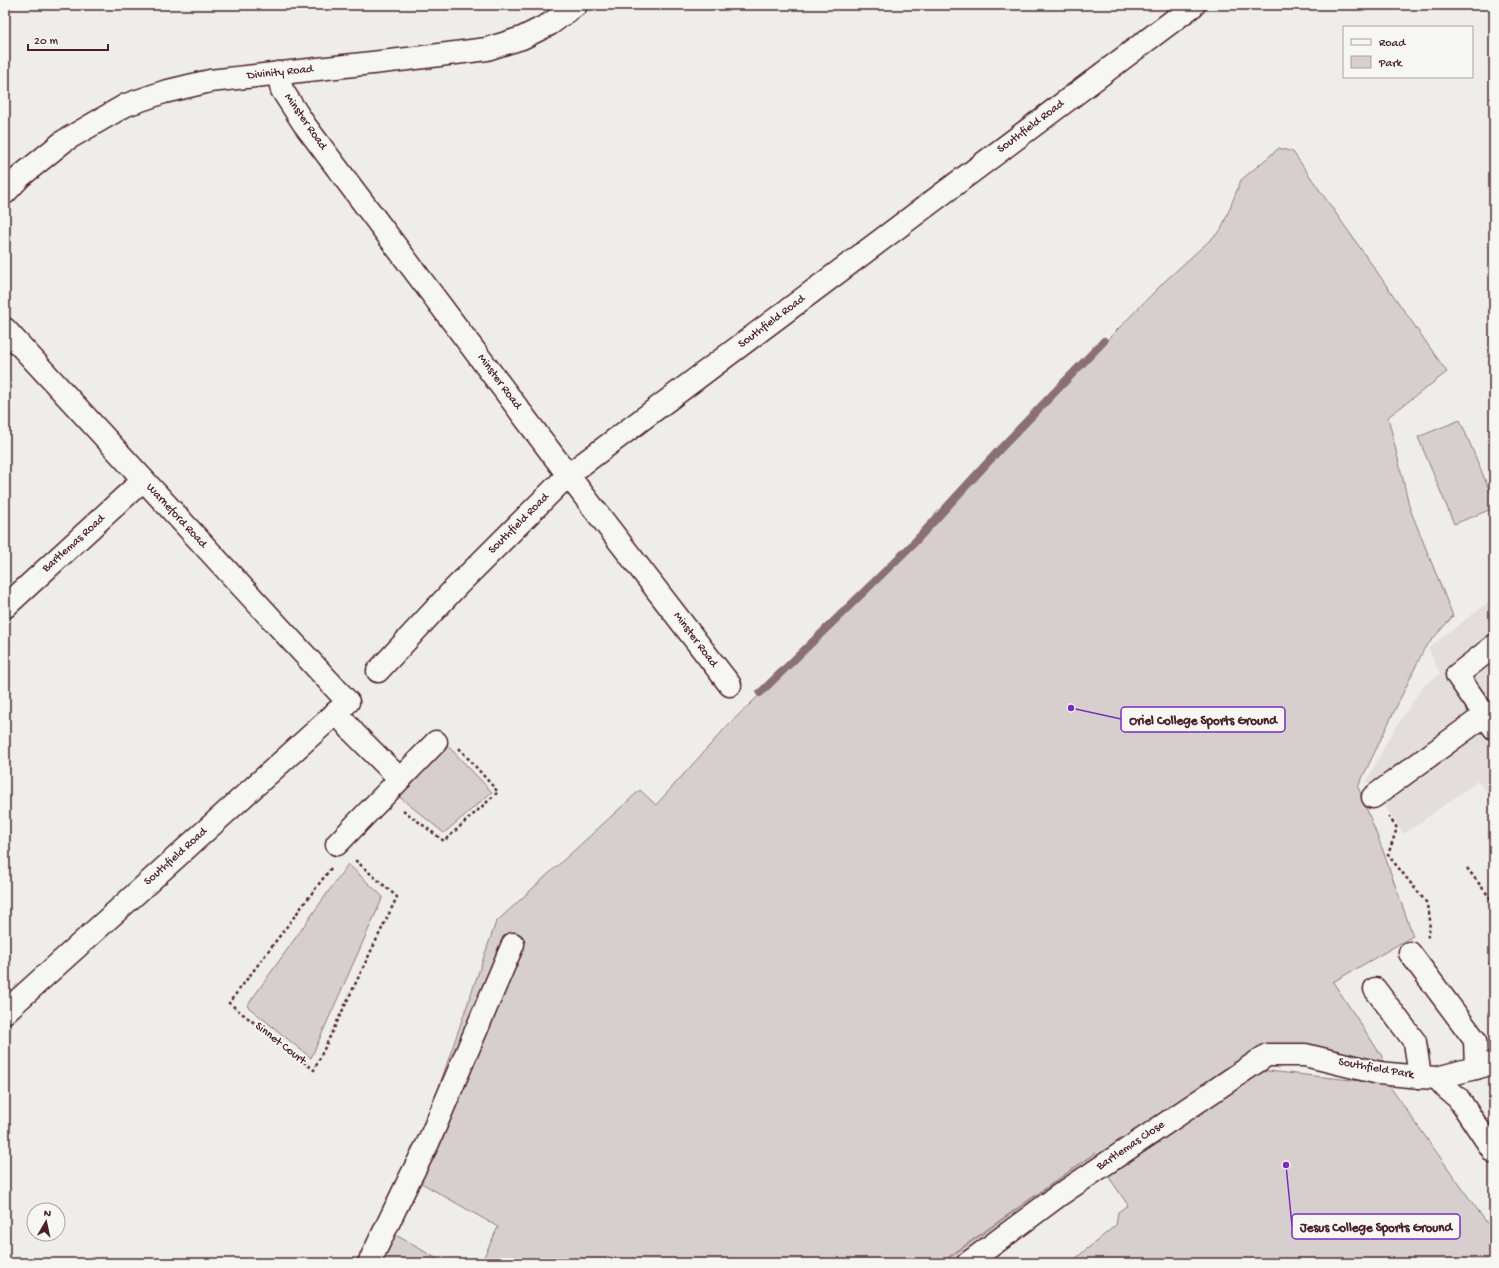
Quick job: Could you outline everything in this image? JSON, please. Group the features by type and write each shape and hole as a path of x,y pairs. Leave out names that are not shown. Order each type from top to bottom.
{"street":[{"name":"Divinity Road","path":"5,193 21,176 64,141 126,104 164,92 210,81 408,60 487,49 529,34 550,24 576,5"},
{"name":"Southfield Road","path":"378,670 455,588 568,475 1194,5"},
{"name":"Minster Road","path":"278,73 282,90 304,124 568,475 730,685"},
{"name":"Warneford Road","path":"5,328 143,480 342,707"},
{"name":"Bartlemas Road","path":"5,607 143,480"},
{"path":"1373,796 1490,722 1457,675 1494,646"},
{"name":"Southfield Road","path":"5,1012 342,707"},
{"path":"342,707 354,733 400,779"},
{"path":"341,847 384,795 436,742"},
{"path":"369,1263 428,1143 513,944"},
{"path":"1410,952 1475,1040 1485,1066"},
{"path":"1375,989 1415,1042 1428,1078 1446,1088 1458,1098 1494,1152"},
{"name":"Bartlemas Close","path":"968,1263 1058,1196 1267,1055 1305,1055"},
{"name":"Southfield Park","path":"1305,1055 1379,1073 1428,1078 1485,1066"}],"path":[{"path":"384,795 444,841 498,792 445,733 436,742"},
{"path":"1373,796 1397,828 1388,855 1426,902 1430,917 1429,935 1415,950 1410,952"},
{"name":"Sinnet Court","path":"341,847 397,897 314,1070 229,1003 341,847"},
{"path":"1468,868 1494,903"},
{"path":"1489,964 1494,961"}],"shaded area":[{"path":"1494,598 1494,802 1478,781 1404,834 1367,781 1387,741 1423,686 1440,674 1428,648"}],"green space":[{"path":"1279,148 1293,152 1447,372 1388,417 1410,509 1453,616 1424,649 1358,787 1382,848 1413,936 1333,982 1384,1061 1348,1055 1251,1054 1230,1065 1099,1157 954,1263 942,1263 1095,1153 940,1263 481,1263 498,1227 416,1180 401,1174 434,1101 496,922 640,790 656,805 728,725 875,585 1069,379 1165,281 1221,230 1241,180"},
{"path":"1460,420 1494,501 1494,508 1454,524 1418,437"},
{"path":"446,744 492,792 444,833 397,795"},
{"path":"348,864 383,897 311,1058 247,1006"},
{"path":"1268,1071 1388,1084 1494,1233 1494,1263 1070,1263 1116,1225 1118,1212 1128,1205 1104,1170 1247,1073"},
{"path":"391,1232 444,1263 376,1263"}],"waterway":[{"path":"760,693 912,545 1001,448 1104,341"}],"place":[{"name":"Oriel College Sports Ground","path":"1071,708"},
{"name":"Jesus College Sports Ground","path":"1286,1165"}]}
